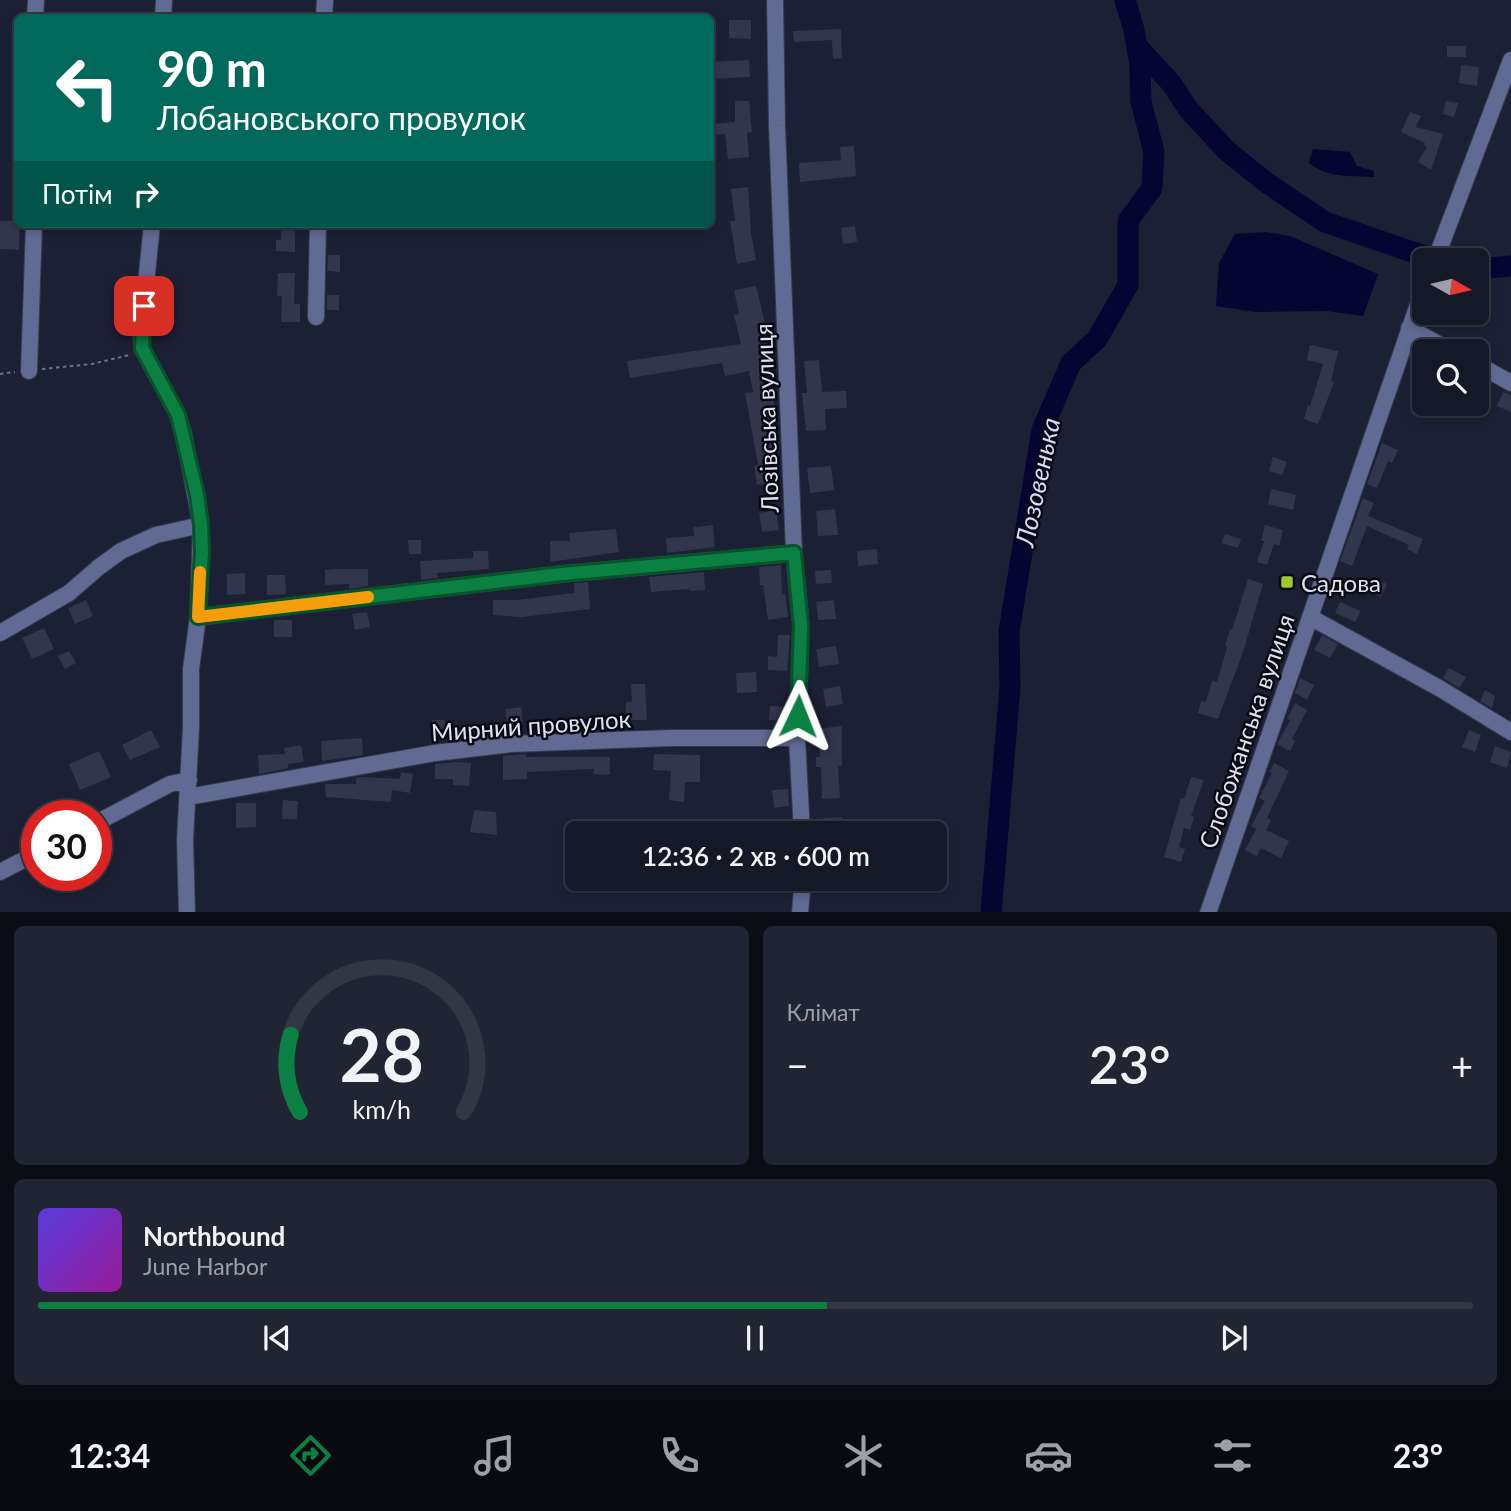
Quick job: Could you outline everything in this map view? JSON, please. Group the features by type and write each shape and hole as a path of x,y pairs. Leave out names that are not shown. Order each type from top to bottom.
{"street":[{"name":"Лозівська вулиця","path":"775,0 777,126 794,553 801,626 797,738 801,821"},
{"path":"1439,248 1511,60"},
{"path":"29,371 34,228"},
{"path":"152,228 141,333 144,353 178,415 201,525 198,617 191,668 185,841 187,912"},
{"path":"316,317 318,228"},
{"name":"Слобожанська вулиця","path":"1214,910 1310,617 1412,320"},
{"path":"1409,328 1430,339"},
{"path":"1489,371 1511,383"},
{"path":"0,633 69,593 121,551 156,535 201,525"},
{"path":"198,617 562,574 794,553"},
{"path":"1310,617 1439,688 1511,733"},
{"name":"Мирний провулок","path":"112,815 170,785 188,788 511,744 670,738 797,738"},
{"path":"0,872 21,861"},
{"path":"800,912 802,891"}],"path":[{"path":"0,374 92,364 144,353"}],"shaded area":[{"path":"1313,149 1350,152 1357,166 1374,171 1374,177 1340,175 1316,168 1309,163"},
{"path":"1266,232 1290,236 1378,274 1363,316 1327,311 1256,312 1216,306 1219,263 1235,234"}],"building":[{"path":"729,20 751,20 751,39 729,38"},
{"path":"841,29 842,58 833,59 832,40 794,42 793,31"},
{"path":"1447,46 1466,46 1466,57 1447,57"},
{"path":"749,60 750,77 714,79 714,62"},
{"path":"1461,65 1479,67 1477,86 1459,83"},
{"path":"735,101 749,101 752,132 747,133 749,157 728,159 725,134 714,135 714,124 735,122"},
{"path":"1446,101 1458,103 1454,117 1443,114"},
{"path":"1410,112 1421,116 1416,127 1443,134 1431,170 1418,162 1427,147 1424,146 1425,143 1401,132"},
{"path":"854,146 856,176 800,182 799,163 841,160 840,147"},
{"path":"748,187 756,260 737,264 730,221 735,221 731,189"},
{"path":"0,221 14,221 14,228 20,228 19,250 0,249"},
{"path":"855,226 857,242 843,244 841,228"},
{"path":"281,228 295,228 295,252 276,251 276,240 281,240"},
{"path":"328,255 340,255 340,272 327,271"},
{"path":"278,273 295,273 294,304 300,304 300,322 281,322 282,296 277,296"},
{"path":"756,286 767,331 770,365 773,364 774,377 770,378 775,409 769,410 775,482 757,485 754,466 758,465 745,393 753,392 749,371 725,376 722,363 630,378 627,361 741,344 734,315 739,314 734,290"},
{"path":"327,295 339,295 339,310 327,310"},
{"path":"1310,345 1338,351 1331,381 1334,382 1318,424 1304,419 1323,364 1307,360"},
{"path":"819,360 822,392 846,391 847,408 825,409 826,430 806,431 802,393 807,393 804,361"},
{"path":"1503,392 1511,395 1511,412 1497,406"},
{"path":"1382,443 1398,450 1392,463 1388,461 1377,488 1367,484"},
{"path":"1273,457 1287,462 1282,475 1269,471"},
{"path":"831,466 834,490 810,493 807,468"},
{"path":"1271,489 1296,495 1293,510 1268,504"},
{"path":"1363,498 1374,503 1368,516 1423,539 1417,554 1407,549 1409,545 1367,526 1352,566 1340,561"},
{"path":"835,509 838,535 818,536 816,511"},
{"path":"776,510 779,530 762,532 759,513"},
{"path":"713,525 715,547 667,553 666,538 694,536 693,527"},
{"path":"1265,525 1283,530 1279,546 1274,544 1267,565 1257,562 1264,541 1261,541"},
{"path":"616,529 619,552 550,562 550,541 570,541 569,533"},
{"path":"1225,534 1241,539 1238,548 1222,543"},
{"path":"408,540 421,540 421,554 409,554"},
{"path":"877,549 878,564 858,566 857,551"},
{"path":"473,551 488,551 489,569 437,573 438,578 421,580 420,561 473,558"},
{"path":"781,565 782,594 785,594 788,617 768,620 759,567"},
{"path":"368,569 368,586 349,589 349,584 325,585 325,570"},
{"path":"831,570 832,583 816,584 815,571"},
{"path":"704,572 705,590 651,592 649,577"},
{"path":"245,573 245,594 227,595 227,574"},
{"path":"267,575 285,575 286,594 267,595"},
{"path":"1248,579 1263,584 1243,652 1218,719 1198,713 1201,701 1206,702 1212,681 1217,682 1230,629 1232,630"},
{"path":"1375,579 1387,584 1381,597 1369,592"},
{"path":"588,582 590,609 521,617 493,615 493,600 518,600 574,593 574,583"},
{"path":"86,600 93,616 75,624 68,608"},
{"path":"834,600 836,619 818,620 816,602"},
{"path":"1340,602 1361,611 1355,622 1335,613"},
{"path":"367,612 370,627 355,630 352,614"},
{"path":"274,620 292,620 292,637 274,637"},
{"path":"44,628 54,649 32,659 22,638"},
{"path":"778,635 790,635 787,671 768,670 768,656 777,657"},
{"path":"1322,635 1338,644 1330,658 1314,650"},
{"path":"836,646 839,664 819,667 816,649"},
{"path":"69,651 76,663 65,669 58,656"},
{"path":"1449,668 1466,677 1459,688 1443,678"},
{"path":"756,672 757,692 737,693 736,673"},
{"path":"1300,678 1314,685 1307,700 1295,693"},
{"path":"631,684 645,684 647,720 626,720 626,702 632,702"},
{"path":"840,686 843,704 826,707 823,689"},
{"path":"1485,690 1495,696 1492,708 1480,701"},
{"path":"1295,703 1307,710 1292,739 1295,741 1290,751 1277,744 1290,720 1287,719"},
{"path":"770,706 788,707 787,721 769,720"},
{"path":"521,707 523,724 507,726 505,709"},
{"path":"432,720 445,720 445,735 431,735"},
{"path":"842,726 842,766 838,766 840,798 822,799 821,767 816,767 816,757 820,757 817,729"},
{"path":"151,730 160,747 130,760 122,745"},
{"path":"1469,730 1481,735 1475,752 1462,747"},
{"path":"362,738 363,755 322,761 321,741"},
{"path":"301,745 304,762 288,764 288,768 259,774 258,755 285,754 284,748"},
{"path":"1495,746 1511,752 1507,768 1490,762"},
{"path":"99,751 111,777 80,790 69,764"},
{"path":"526,754 526,757 610,757 610,775 593,774 594,769 527,772 527,779 503,780 503,756"},
{"path":"654,754 700,755 700,782 685,782 684,802 669,800 671,771 653,770"},
{"path":"471,763 469,786 453,785 453,779 435,779 435,764"},
{"path":"1274,763 1289,771 1267,818 1271,820 1266,830 1289,841 1281,858 1261,848 1257,856 1245,850 1256,829 1251,826 1265,801 1259,798 1272,773 1269,772"},
{"path":"401,772 413,774 410,793 392,790 391,802 326,797 325,784 356,784 356,778 362,777 400,779"},
{"path":"1191,777 1204,780 1191,816 1194,817 1190,830 1184,828 1179,847 1185,849 1181,862 1164,857 1181,798 1184,799"},
{"path":"788,789 789,806 774,808 772,790"},
{"path":"283,800 298,801 297,819 282,819"},
{"path":"236,803 256,803 256,827 236,828"},
{"path":"474,810 496,812 497,835 470,832"},
{"path":"842,817 842,821 823,821 823,818"}],"waterway":[{"name":"Лозовенька","path":"991,912 1010,687 1009,632 1042,430 1071,363 1097,339 1128,285 1128,221 1152,188 1154,152 1141,102 1140,65 1125,0"},
{"path":"1137,46 1171,83 1189,110 1227,151 1267,183 1325,222 1412,252"},
{"path":"1489,268 1511,266"}],"slow traffic":[{"path":"200,572 198,617 368,597"}],"place":[{"name":"Садова","path":"1287,582"}],"route":[{"path":"144,306 142,348 178,415 197,495 202,552 198,617 562,574 794,553 801,626 798,716"}]}
